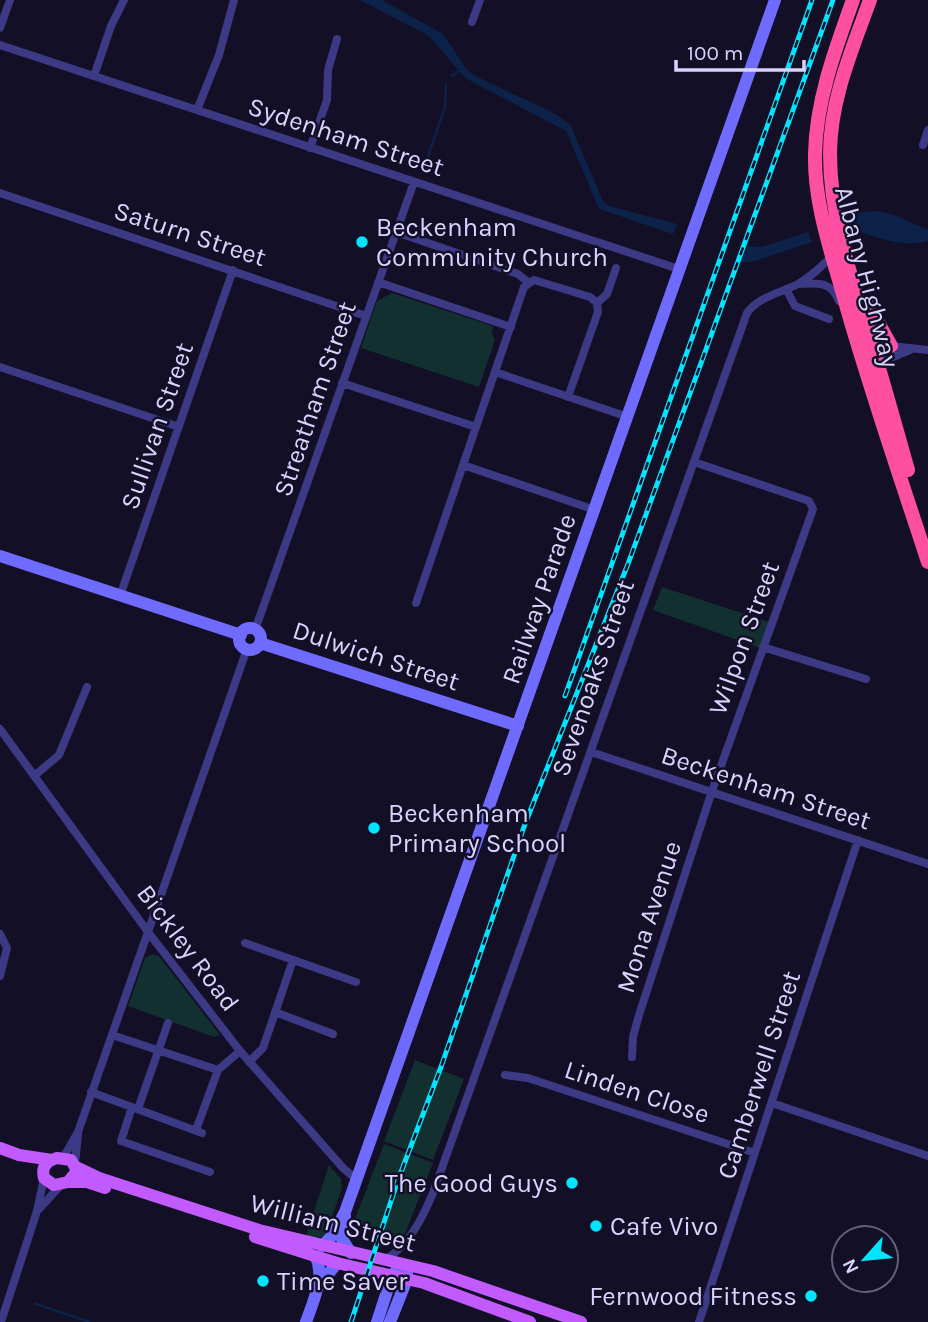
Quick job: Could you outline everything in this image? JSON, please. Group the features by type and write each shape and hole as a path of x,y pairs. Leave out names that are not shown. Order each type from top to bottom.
{"highway":[{"name":"Albany Highway","path":"853,0 824,88 816,136 820,212 839,255 928,562"},
{"name":"Albany Highway","path":"839,255 831,142 841,81 870,0"},
{"path":"839,255 855,268 862,293 891,346"},
{"name":"Albany Highway","path":"866,352 928,535"}],"main road":[{"name":"William Street","path":"0,1148 19,1155 66,1162 99,1178 319,1252 337,1263 448,1291 530,1322"},
{"name":"William Street","path":"19,1155 54,1185 95,1184 319,1252 351,1253 451,1276 581,1322"},
{"path":"44,1176 44,1166 66,1162 75,1176 64,1184"}],"street":[{"path":"0,28 10,0"},
{"path":"94,76 111,26 124,0"},
{"path":"197,110 219,55 234,0"},
{"path":"472,22 480,0"},
{"name":"Railway Parade","path":"319,1252 332,1236 345,1212 357,1180 775,0"},
{"path":"310,148 327,100 328,70 337,38"},
{"name":"Sydenham Street","path":"0,45 679,270"},
{"path":"923,145 928,130"},
{"name":"Streatham Street","path":"255,629 414,182"},
{"name":"Saturn Street","path":"0,193 366,316"},
{"path":"396,232 518,274 528,282 540,281 594,299 598,312 568,397"},
{"name":"Sevenoaks Street","path":"384,1260 398,1250 411,1235 421,1221 433,1193 747,313 752,306 799,284 839,255"},
{"path":"597,303 607,293 616,268"},
{"name":"Sullivan Street","path":"120,596 233,270"},
{"path":"378,282 511,327"},
{"path":"416,603 524,287 528,282"},
{"path":"799,284 822,283 833,290 866,352"},
{"path":"786,289 794,306 830,319"},
{"path":"866,352 891,346 910,350"},
{"path":"866,352 928,350"},
{"path":"0,367 179,427"},
{"path":"495,372 628,417"},
{"path":"342,383 476,427"},
{"name":"Wilpon Street","path":"694,462 809,501 813,509 712,792"},
{"path":"463,465 595,510"},
{"path":"0,556 241,635"},
{"path":"255,629 261,637 260,643 254,649 247,649 240,642 241,635 246,630 255,629"},
{"name":"Dulwich Street","path":"260,643 518,726"},
{"path":"763,646 866,679"},
{"path":"66,1162 247,649"},
{"path":"34,776 59,755 87,687"},
{"name":"Bickley Road","path":"0,729 148,932 240,1051 343,1168 357,1180"},
{"name":"Beckenham Street","path":"591,752 928,864"},
{"name":"Mona Avenue","path":"632,1057 633,1037 639,1015 712,792"},
{"name":"Camberwell Street","path":"699,1322 858,840"},
{"path":"0,934 7,948 0,976"},
{"path":"245,943 356,982"},
{"path":"249,1062 263,1048 293,960"},
{"path":"275,1012 333,1034"},
{"path":"168,1023 121,1141 210,1172"},
{"path":"112,1035 218,1070"},
{"path":"92,1092 199,1132 218,1070 240,1051"},
{"name":"Linden Close","path":"505,1075 528,1078 755,1153"},
{"path":"772,1103 928,1156"},
{"path":"66,1162 78,1132"},
{"path":"1,1322 37,1211 44,1176"},
{"path":"37,1211 64,1184"},
{"name":"Railway Parade","path":"345,1212 342,1239 351,1253"},
{"path":"306,1322 318,1287 319,1252"},
{"path":"318,1287 337,1263"},
{"path":"377,1322 392,1276 404,1264"},
{"path":"390,1322 407,1279 404,1264"}],"green space":[{"path":"392,293 493,326 495,340 479,387 361,348 377,301"},
{"path":"662,587 769,622 760,648 653,610"},
{"path":"152,954 159,956 220,1035 214,1037 128,1006 145,958"},
{"path":"415,1060 464,1079 433,1160 384,1141"},
{"path":"384,1144 433,1163 401,1244 353,1224"},
{"path":"329,1165 341,1179 342,1188 326,1234 319,1238 306,1236"}],"water":[{"path":"360,0 382,0 443,34 465,67 475,76 550,111 570,124 603,201 609,206 677,224 673,234 599,209 566,131 465,78 429,36"},
{"path":"861,212 892,214 928,230 928,241 900,243 853,229 849,217"},
{"path":"808,232 812,242 752,262 740,262 747,246 761,247"}],"waterway":[{"path":"452,76 460,70"},
{"path":"427,159 445,107 446,85"},
{"path":"36,1304 89,1322"}],"railway":[{"path":"565,696 812,0"},
{"path":"351,1322 398,1180 441,1067 525,824 628,564 833,0"}],"place":[{"name":"Beckenham Community Church","path":"362,242"},
{"name":"Beckenham Primary School","path":"374,828"},
{"name":"The Good Guys","path":"572,1183"},
{"name":"Cafe Vivo","path":"596,1226"},
{"name":"Time Saver","path":"263,1281"},
{"name":"Fernwood Fitness","path":"811,1296"}]}
